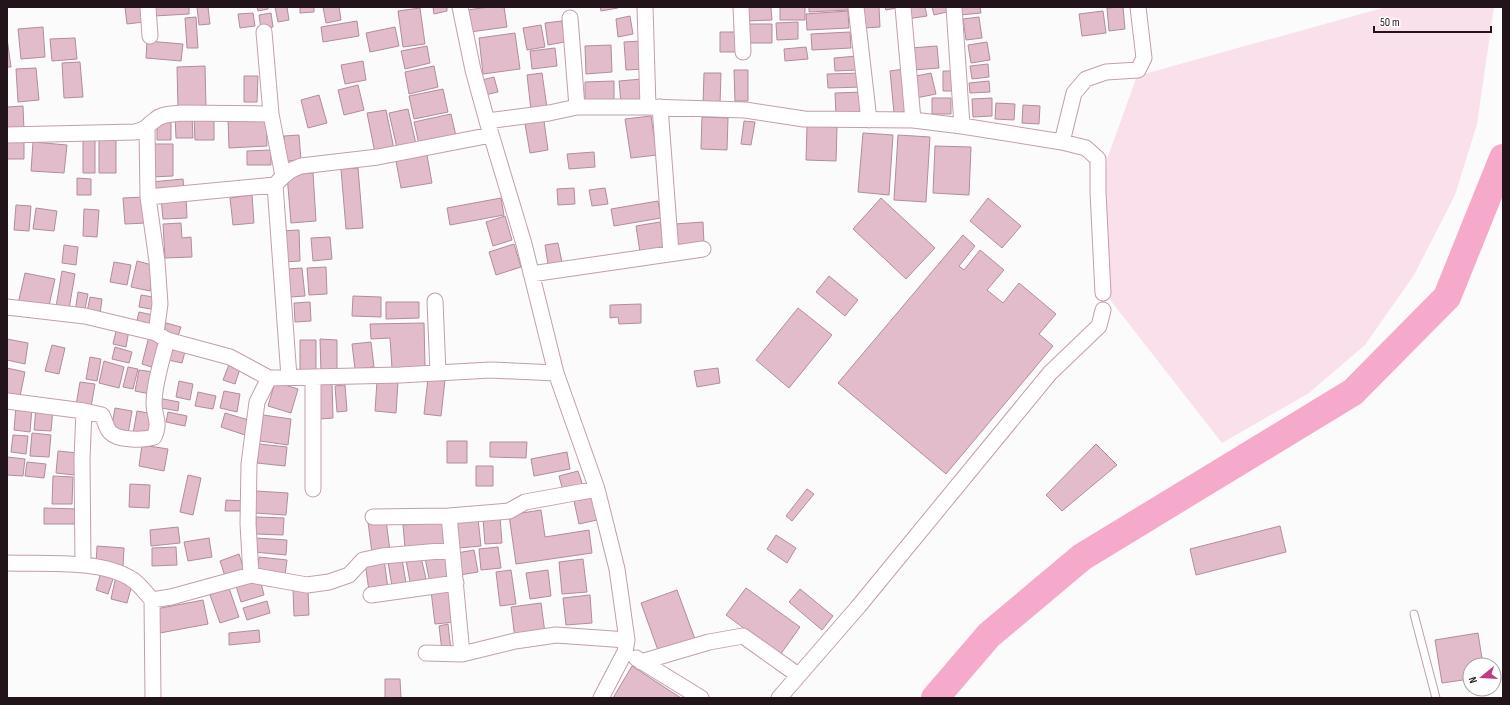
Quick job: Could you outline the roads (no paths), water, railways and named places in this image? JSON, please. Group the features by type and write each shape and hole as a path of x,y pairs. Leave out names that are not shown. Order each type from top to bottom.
{"street":[{"path":"148,7 150,36"},
{"path":"460,7 489,128 524,244 556,373 597,489 617,569 626,646 601,698"},
{"path":"645,7 654,107 671,253"},
{"path":"741,7 743,52"},
{"path":"856,7 869,120"},
{"path":"903,7 913,120"},
{"path":"954,7 962,126"},
{"path":"1062,142 1074,93 1086,79 1106,72 1138,70 1144,58 1138,7"},
{"path":"570,18 577,107"},
{"path":"264,32 271,114 279,181 289,377"},
{"path":"148,197 279,181 290,170 301,166 378,157 577,107 654,107 745,110 804,119 913,120 962,126 1062,142 1086,148 1098,159 1098,192 1104,293"},
{"path":"7,134 135,132 146,129 155,119 168,114 181,113 271,114"},
{"path":"7,401 84,411 102,415 109,431 113,434 135,439 149,439 154,437 157,418 154,405 161,337 157,261 148,197 146,129"},
{"path":"531,274 703,249"},
{"path":"435,301 438,373"},
{"path":"7,307 85,316 230,357 269,378 491,370 556,373"},
{"path":"779,698 858,607 1050,373 1099,326 1103,310"},
{"path":"313,377 313,489"},
{"path":"251,575 248,524 249,464 257,402 269,378"},
{"path":"83,565 82,458 84,411"},
{"path":"373,517 449,516 509,511 525,502 597,489"},
{"path":"449,516 462,654"},
{"path":"152,600 171,597 251,575 307,585 329,582 349,575 363,560 382,556 452,550"},
{"path":"7,563 83,565 115,571 133,580 152,600 153,698"},
{"path":"371,595 456,583"},
{"path":"426,653 462,654 515,641 556,635 626,646 641,662 701,698"},
{"path":"641,662 709,642 743,636 798,676"}],"lane":[{"path":"1414,614 1436,698"}],"waterway":[{"path":"935,698 989,635 1082,557 1353,392 1447,297 1503,158"}]}
